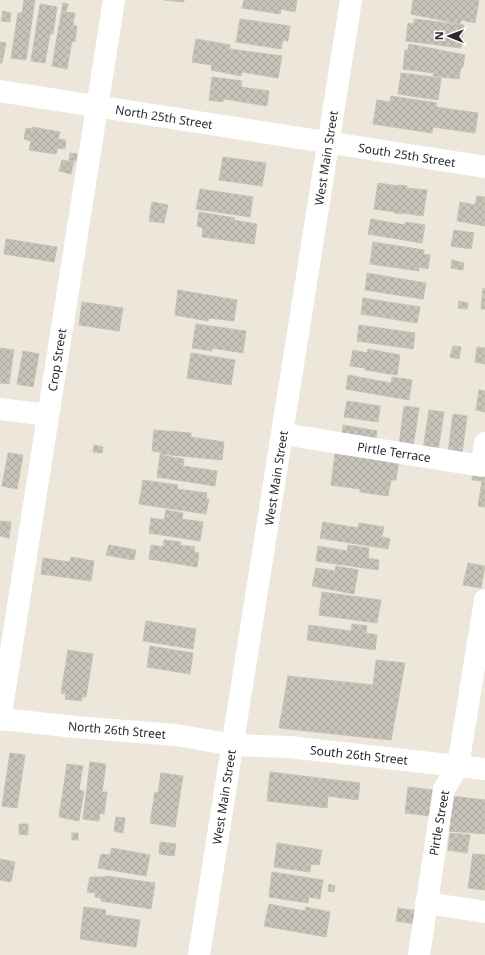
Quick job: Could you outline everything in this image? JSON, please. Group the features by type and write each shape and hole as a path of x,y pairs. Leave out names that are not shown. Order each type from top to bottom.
{"street":[{"name":"Crop Street","path":"0,719 114,0"},
{"name":"West Main Street","path":"199,955 351,0"},
{"name":"North 25th Street","path":"0,91 329,142"},
{"name":"South 25th Street","path":"329,142 485,167"},
{"path":"0,409 48,415"},
{"name":"Pirtle Terrace","path":"283,434 482,466 485,443"},
{"name":"Pirtle Street","path":"419,955 444,789 458,766 482,638 485,600"},
{"name":"North 26th Street","path":"0,719 176,735 233,744"},
{"name":"South 26th Street","path":"233,744 289,747 485,769"},
{"path":"426,903 485,912"}],"building":[{"path":"24,0 35,0 26,60 11,58 18,13 22,13"},
{"path":"164,0 184,0 184,2"},
{"path":"244,0 297,0 295,12 281,9 280,14 242,8"},
{"path":"413,0 479,0 475,23 461,20 460,24 411,14"},
{"path":"63,3 68,4 66,12 75,13 73,25 77,26 75,42 72,41 67,69 52,66"},
{"path":"40,4 57,7 53,34 50,34 45,63 31,61"},
{"path":"3,11 11,13 10,22 1,21"},
{"path":"240,19 290,26 288,41 283,40 281,49 236,42"},
{"path":"414,19 464,25 461,48 406,41 408,23 414,24"},
{"path":"196,39 230,45 230,49 282,56 278,78 242,72 241,76 211,70 212,65 192,62"},
{"path":"0,42 6,43 2,63 0,63"},
{"path":"409,44 465,55 459,79 433,76 434,73 403,69 405,50 408,50"},
{"path":"401,73 441,78 438,100 398,94"},
{"path":"212,77 242,81 241,87 269,91 267,106 224,99 223,102 209,100"},
{"path":"391,96 437,103 436,107 478,113 475,133 433,127 432,133 373,124 377,100 390,102"},
{"path":"33,127 60,132 58,139 66,140 65,149 58,148 56,154 29,150 31,141 24,139 26,128 32,129"},
{"path":"70,153 77,154 76,161 69,160"},
{"path":"223,157 266,163 262,186 219,180"},
{"path":"62,160 74,162 71,174 59,171"},
{"path":"378,183 427,190 423,216 374,209"},
{"path":"200,189 253,197 250,217 196,209"},
{"path":"477,196 485,197 485,226 457,221 460,202 475,205"},
{"path":"152,202 168,205 164,223 149,221"},
{"path":"199,212 235,218 234,220 257,224 254,244 202,237 203,228 197,226"},
{"path":"371,219 405,225 405,222 425,225 422,243 368,234"},
{"path":"454,230 474,233 471,249 451,246"},
{"path":"6,239 57,247 54,262 4,254"},
{"path":"373,242 424,250 423,254 430,255 428,269 419,267 419,271 370,264"},
{"path":"452,260 464,263 463,270 451,268"},
{"path":"367,273 426,283 423,299 365,290"},
{"path":"483,288 485,289 485,309 481,309"},
{"path":"178,290 237,300 234,321 209,318 208,321 175,315"},
{"path":"363,298 420,307 417,323 361,314"},
{"path":"459,301 468,303 467,309 458,308"},
{"path":"82,302 123,308 119,331 79,325"},
{"path":"196,324 246,331 243,353 212,348 212,351 192,348"},
{"path":"359,325 415,333 413,349 357,341"},
{"path":"453,346 461,347 459,359 450,357"},
{"path":"477,347 485,348 485,364 475,362"},
{"path":"0,348 14,350 9,384 0,383"},
{"path":"368,349 400,355 397,375 350,366 353,350 367,353"},
{"path":"23,351 39,354 33,387 17,384"},
{"path":"191,353 235,360 231,385 187,378"},
{"path":"348,375 391,383 392,377 412,380 409,400 346,389"},
{"path":"479,390 485,391 485,412 476,410"},
{"path":"347,401 380,406 378,422 344,417"},
{"path":"404,406 419,408 413,447 399,445"},
{"path":"429,410 444,412 438,451 423,449"},
{"path":"453,414 467,416 462,454 448,453"},
{"path":"343,425 377,431 375,446 341,440"},
{"path":"154,430 191,433 191,437 224,442 222,460 160,454 160,452 152,451"},
{"path":"94,445 103,447 102,453 93,452"},
{"path":"8,453 23,455 17,489 2,486"},
{"path":"335,454 365,458 399,459 396,480 391,480 388,496 360,492 360,489 331,485"},
{"path":"160,455 184,459 183,466 217,471 215,486 157,477"},
{"path":"473,470 485,472 485,507 478,506 482,481 472,480"},
{"path":"143,480 178,485 177,489 207,493 206,498 209,499 206,514 139,504"},
{"path":"166,510 183,513 182,519 203,522 200,541 149,533 151,518 164,520"},
{"path":"0,521 11,522 9,538 0,536"},
{"path":"323,522 358,528 359,523 384,527 382,537 390,539 388,549 320,538"},
{"path":"164,540 181,542 180,545 195,547 194,552 199,553 197,567 149,559 151,545 163,547"},
{"path":"109,545 136,550 134,560 106,555"},
{"path":"348,545 369,548 368,558 379,560 378,570 316,561 318,546 347,551"},
{"path":"71,557 94,561 91,581 41,574 43,558 70,562"},
{"path":"468,563 485,566 481,588 463,585"},
{"path":"336,566 358,570 354,594 312,586 316,568 335,571"},
{"path":"322,592 381,600 377,623 319,615"},
{"path":"146,621 196,629 193,649 143,641"},
{"path":"352,624 367,626 366,633 377,635 375,650 307,640 309,625 351,631"},
{"path":"150,646 193,653 190,674 147,667"},
{"path":"68,650 93,654 86,697 82,697 82,701 65,699 66,694 61,693"},
{"path":"376,660 405,663 391,740 279,728 288,676 373,685"},
{"path":"10,753 25,755 17,808 2,806"},
{"path":"90,762 106,764 102,792 107,792 104,814 100,813 99,821 83,819"},
{"path":"67,764 83,766 79,790 84,791 79,821 59,817"},
{"path":"270,772 360,783 358,800 328,796 327,808 267,801"},
{"path":"161,773 183,776 175,827 150,823 155,792 158,793"},
{"path":"408,787 434,790 431,816 405,813"},
{"path":"452,796 485,800 485,834 447,831"},
{"path":"116,817 125,818 123,833 114,831"},
{"path":"19,824 28,824 28,835 19,834"},
{"path":"72,833 78,833 78,840 72,840"},
{"path":"450,833 470,835 467,853 448,850"},
{"path":"160,842 176,844 174,856 159,854"},
{"path":"277,843 322,850 319,865 311,864 310,872 274,867"},
{"path":"112,848 150,855 146,876 98,868 101,854 110,855"},
{"path":"473,854 485,855 485,890 468,888"},
{"path":"0,859 15,862 11,882 0,880"},
{"path":"272,872 323,880 320,899 309,897 308,903 269,897"},
{"path":"106,876 155,883 151,909 101,901 101,898 95,897 95,893 87,892 90,877"},
{"path":"329,884 335,886 334,892 328,891"},
{"path":"269,904 305,911 306,907 330,912 326,937 264,926"},
{"path":"84,907 106,910 105,915 140,920 136,947 80,939"},
{"path":"398,908 418,911 416,924 396,921"}]}
